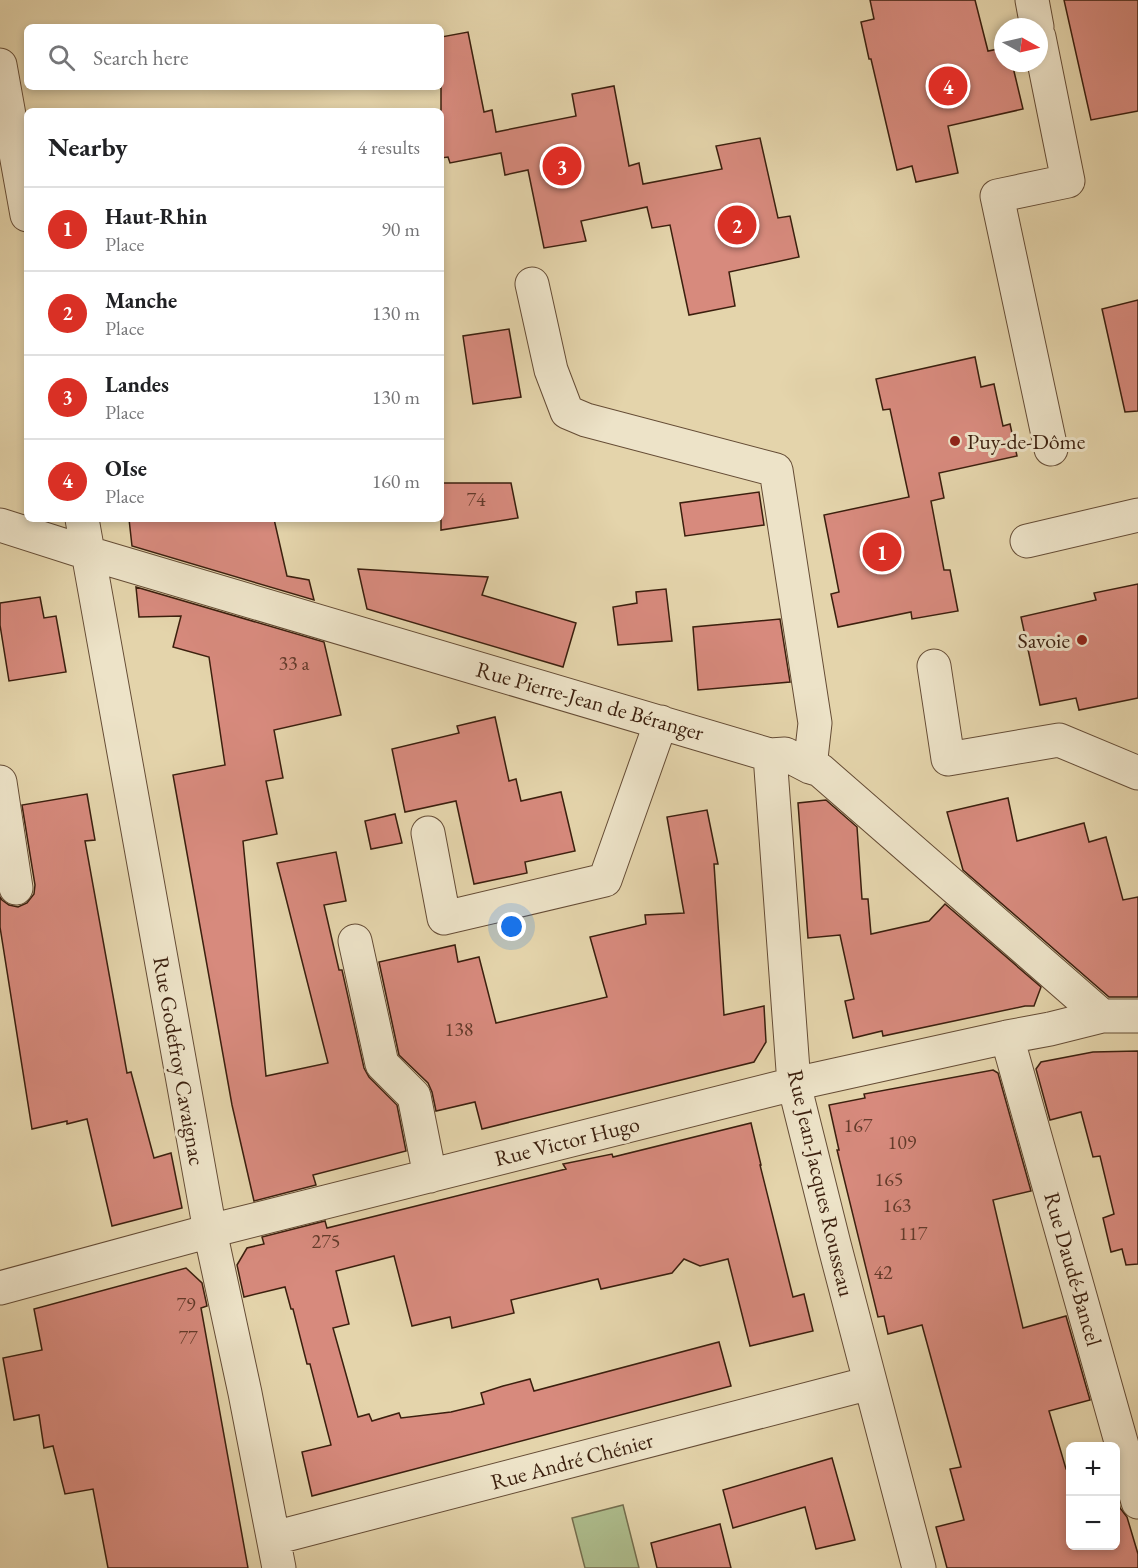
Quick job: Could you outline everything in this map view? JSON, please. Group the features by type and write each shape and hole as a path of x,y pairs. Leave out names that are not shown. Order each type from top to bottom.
{"street":[{"path":"1032,0 1035,18"},
{"path":"0,67 24,199"},
{"path":"1046,72 1068,180 997,196 1051,449"},
{"path":"532,284 550,370 567,412 586,420 776,470 815,723 810,767"},
{"path":"1027,541 1138,515"},
{"name":"Rue Godefroy Cavaignac","path":"83,522 210,1231 277,1553"},
{"name":"Rue Pierre-Jean de Béranger","path":"0,525 770,755 785,754 820,770 1127,1021"},
{"path":"934,666 948,759 1059,740 1138,773"},
{"path":"428,833 444,918 605,880 661,722"},
{"name":"Rue Jean-Jacques Rousseau","path":"770,755 794,1084 919,1568"},
{"path":"0,782 16,888"},
{"path":"355,941 382,1064 414,1096 430,1176"},
{"name":"Rue Victor Hugo","path":"0,1288 210,1231 794,1084 1007,1037 1050,1029 1127,1021"},
{"name":"Rue Daudé-Bancel","path":"1007,1037 1138,1502"},
{"name":"Rue André Chénier","path":"277,1553 870,1383"}],"green space":[{"path":"623,1505 639,1568 585,1568 572,1518"}],"building":[{"path":"870,0 975,0 988,51 994,50 994,72 1014,72 1023,109 948,126 958,173 916,182 912,166 897,170 861,22 874,19"},
{"path":"1064,0 1138,0 1138,111 1091,120"},
{"path":"468,32 484,112 492,110 496,132 576,116 572,94 614,86 629,166 639,163 643,184 722,169 716,146 760,138 778,218 790,216 799,257 729,272 735,306 689,315 670,225 652,228 647,207 581,221 586,241 544,248 528,170 505,175 501,153 450,163 448,157 444,158 444,108 441,108 441,90 444,90 444,36"},
{"path":"1138,300 1138,411 1125,412 1102,309"},
{"path":"509,329 521,397 473,404 463,336"},
{"path":"975,357 981,387 994,384 1003,426 1010,424 1017,456 939,473 944,498 931,501 944,570 950,570 958,611 912,619 911,612 838,627 831,594 839,592 824,515 909,497 890,409 883,410 876,379"},
{"path":"444,483 511,483 518,518 441,530 441,522 444,522"},
{"path":"759,492 764,525 685,536 680,503"},
{"path":"129,522 275,522 287,576 309,580 314,600 132,546"},
{"path":"358,569 488,577 482,595 576,623 563,667 367,609"},
{"name":"Savoie","path":"1138,584 1138,698 1079,710 1076,698 1040,705 1021,617 1096,600 1094,593"},
{"path":"136,587 324,642 341,715 274,730 283,778 266,781 277,834 243,841 266,1076 328,1063 277,863 336,852 346,901 324,905 339,970 342,970 364,1068 369,1077 397,1105 406,1151 313,1175 316,1185 254,1201 232,1105 173,775 225,765 209,657 173,647 181,616 139,617"},
{"path":"666,589 672,641 618,645 613,607 637,603 636,592"},
{"path":"40,597 44,618 56,616 66,672 9,681 0,625 0,603"},
{"path":"780,619 790,682 698,690 693,627"},
{"path":"495,717 509,781 516,779 521,801 561,792 575,851 525,862 527,873 474,884 456,801 405,812 392,749 459,733 457,726"},
{"path":"87,794 95,840 85,841 127,1073 131,1072 154,1158 171,1153 182,1208 112,1226 87,1119 32,1129 0,927 0,897 9,905 18,907 27,903 34,894 35,885 22,805"},
{"path":"1008,798 1017,841 1084,823 1089,842 1106,837 1123,900 1138,897 1138,997 1109,997 963,870 947,812"},
{"path":"826,800 857,827 862,899 868,899 871,934 929,921 945,904 1041,987 1034,1006 883,1036 882,1031 853,1038 845,1001 854,999 840,935 808,938 798,803"},
{"path":"707,810 718,864 714,864 724,1015 764,1006 766,1042 754,1062 482,1129 475,1102 436,1111 428,1083 399,1055 379,962 455,945 458,962 479,957 496,1023 607,997 590,937 646,924 645,915 684,913 667,817"},
{"path":"395,814 402,843 371,849 365,821"},
{"path":"1138,1051 1138,1264 1126,1265 1122,1249 1111,1252 1103,1218 1114,1214 1100,1156 1093,1157 1081,1112 1050,1120 1036,1069 1041,1062 1093,1052"},
{"path":"993,1070 998,1073 1031,1191 993,1200 1023,1328 1066,1316 1090,1400 1049,1411 1066,1469 1066,1550 1120,1550 1120,1508 1127,1517 1138,1554 1138,1568 947,1568 936,1527 964,1520 950,1469 961,1467 922,1325 888,1334 884,1316 878,1317 837,1150 839,1150 829,1105 865,1098 864,1094"},
{"path":"751,1123 793,1297 804,1294 813,1331 750,1346 728,1259 700,1266 684,1259 672,1273 601,1289 598,1279 511,1300 514,1313 452,1328 450,1317 412,1326 394,1256 336,1271 349,1324 333,1328 358,1417 369,1414 372,1421 399,1413 401,1418 451,1412 484,1404 481,1393 503,1386 530,1379 534,1391 719,1342 731,1386 312,1496 302,1452 331,1445 310,1364 307,1364 285,1287 244,1297 237,1265 247,1248 264,1244 262,1237 325,1221 327,1228 566,1169 563,1164 612,1154 613,1157"},
{"path":"186,1268 202,1283 207,1306 201,1308 248,1568 108,1568 93,1489 65,1494 53,1446 44,1448 39,1415 14,1420 3,1358 42,1350 34,1309"},
{"path":"832,1458 855,1540 816,1549 805,1507 733,1528 723,1490"},
{"path":"720,1524 731,1568 657,1568 651,1543"}],"place":[{"name":"OIse","path":"948,86"},
{"name":"Landes","path":"562,166"},
{"name":"Manche","path":"737,225"},
{"name":"Puy-de-Dôme","path":"955,441"},
{"name":"Haut-Rhin","path":"882,552"},
{"name":"Savoie","path":"1082,640"}]}
